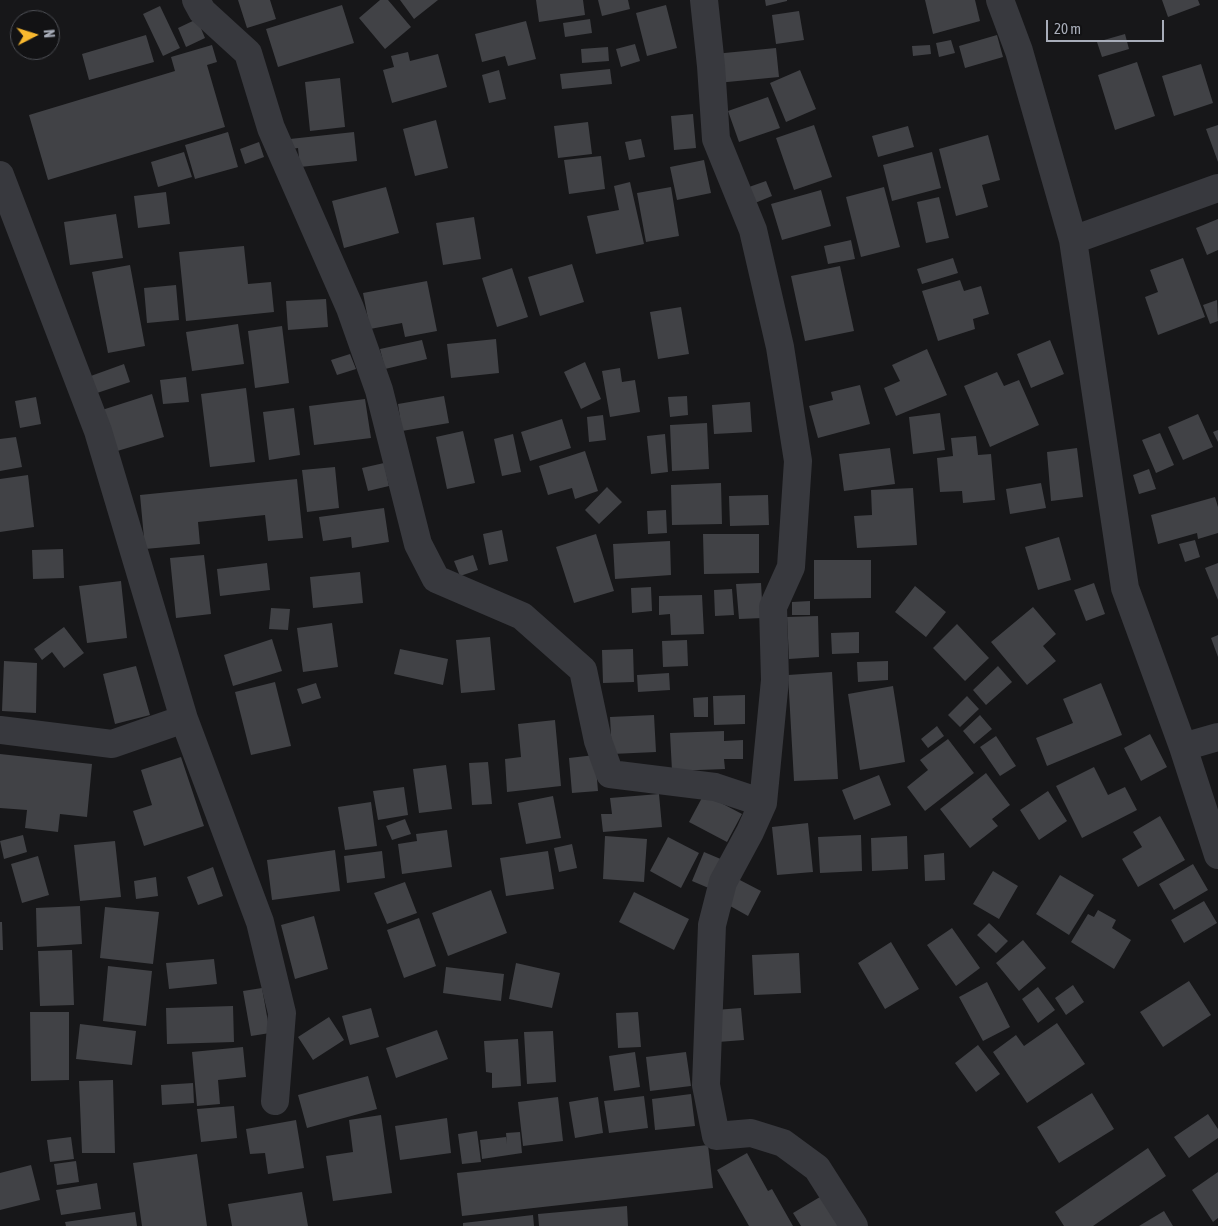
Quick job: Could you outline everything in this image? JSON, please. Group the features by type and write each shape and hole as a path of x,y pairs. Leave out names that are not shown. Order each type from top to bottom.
{"street":[{"path":"196,0 202,11 248,53 271,128 350,308 380,390 418,544 436,579 522,616 583,670 598,741 610,774 714,787 763,803"},
{"path":"704,0 716,139 753,230 780,347 798,461 791,567 773,607 775,680 763,803 723,882 712,925 706,1085 716,1136 751,1134 783,1143 817,1168 854,1226"},
{"path":"1000,0 1019,51 1074,240 1125,588 1183,747 1218,855"},
{"path":"0,175 98,431 184,719 260,922 282,1013 275,1101"},
{"path":"1074,240 1218,188"},
{"path":"0,730 112,744 184,719"},
{"path":"1183,747 1218,737"}],"building":[{"path":"238,0 270,0 276,19 247,28"},
{"path":"380,0 388,0 411,27 385,49 359,18"},
{"path":"400,0 438,0 414,19"},
{"path":"536,0 583,0 585,15 539,22"},
{"path":"598,0 628,0 630,9 602,16"},
{"path":"765,0 787,0 787,1 766,6"},
{"path":"925,0 975,0 980,21 933,34"},
{"path":"1162,0 1198,0 1200,5 1168,17"},
{"path":"342,5 354,43 278,67 266,29"},
{"path":"666,5 677,48 647,56 636,13"},
{"path":"160,6 180,48 163,56 143,14"},
{"path":"799,11 804,40 776,44 772,15"},
{"path":"197,19 205,38 186,47 178,28"},
{"path":"590,19 592,33 565,37 563,23"},
{"path":"526,21 536,59 508,66 505,56 482,62 475,34"},
{"path":"1125,34 1129,49 1102,57 1097,42"},
{"path":"146,35 154,62 89,80 82,54"},
{"path":"997,35 1003,57 965,68 959,46"},
{"path":"951,40 955,53 939,57 936,43"},
{"path":"635,44 640,61 621,67 616,49"},
{"path":"212,45 217,62 207,65 225,127 48,180 29,115 175,71 171,57"},
{"path":"930,45 931,54 913,56 912,46"},
{"path":"608,47 609,61 582,63 581,49"},
{"path":"776,48 779,77 717,83 714,54"},
{"path":"408,52 410,61 438,54 447,87 392,103 383,70 394,67 391,56"},
{"path":"1137,62 1155,116 1115,130 1098,75"},
{"path":"1201,64 1213,103 1174,116 1162,76"},
{"path":"610,69 612,84 562,89 560,74"},
{"path":"499,70 506,99 489,103 482,75"},
{"path":"800,70 816,109 786,122 770,83"},
{"path":"340,78 345,127 310,131 305,82"},
{"path":"768,97 780,128 739,142 728,111"},
{"path":"693,114 696,148 674,150 671,116"},
{"path":"436,120 448,168 415,176 403,129"},
{"path":"588,122 592,154 558,158 554,126"},
{"path":"814,125 832,177 794,190 776,138"},
{"path":"1218,125 1218,162 1206,129"},
{"path":"908,126 914,147 878,157 872,136"},
{"path":"228,132 238,167 195,179 185,145"},
{"path":"354,132 357,161 300,167 298,148 291,149 290,139"},
{"path":"988,135 1000,180 982,185 988,207 956,216 939,149"},
{"path":"641,139 645,157 629,160 625,142"},
{"path":"259,142 264,157 245,164 240,149"},
{"path":"184,152 192,177 158,187 151,162"},
{"path":"932,152 941,188 892,201 883,165"},
{"path":"601,156 605,189 569,194 564,160"},
{"path":"704,160 711,193 677,200 670,167"},
{"path":"766,181 772,196 755,203 749,187"},
{"path":"630,182 644,244 596,254 587,216 619,210 614,186"},
{"path":"386,187 399,233 344,248 332,201"},
{"path":"671,187 679,236 646,242 637,193"},
{"path":"884,187 900,247 861,257 846,197"},
{"path":"821,190 831,226 782,240 771,204"},
{"path":"166,192 170,224 138,228 134,196"},
{"path":"939,197 949,238 926,243 917,202"},
{"path":"116,214 123,258 70,265 64,222"},
{"path":"474,217 481,259 443,265 436,223"},
{"path":"1218,219 1218,250 1207,255 1196,228"},
{"path":"851,240 855,259 828,264 824,246"},
{"path":"244,246 248,284 271,282 274,312 186,321 179,252"},
{"path":"953,258 958,273 922,284 917,269"},
{"path":"1183,258 1205,317 1158,335 1145,297 1158,292 1150,270"},
{"path":"572,264 584,302 540,316 528,277"},
{"path":"130,265 145,346 108,353 92,272"},
{"path":"840,266 854,331 805,341 791,276"},
{"path":"512,268 528,317 497,327 482,278"},
{"path":"960,280 964,291 981,286 989,314 973,319 975,329 938,341 922,291"},
{"path":"427,281 437,331 405,337 402,323 370,329 363,293"},
{"path":"176,285 179,320 147,323 144,288"},
{"path":"326,299 328,327 288,330 286,301"},
{"path":"1217,300 1218,321 1210,324 1203,305"},
{"path":"681,307 689,354 658,359 650,312"},
{"path":"238,324 244,364 192,371 186,332"},
{"path":"282,326 289,383 255,388 248,331"},
{"path":"496,339 499,373 451,378 447,344"},
{"path":"422,340 427,359 385,369 380,349"},
{"path":"1050,340 1064,374 1031,388 1017,354"},
{"path":"927,349 947,395 896,416 884,388 900,381 892,365"},
{"path":"350,354 356,369 337,375 331,360"},
{"path":"585,362 601,399 581,409 564,372"},
{"path":"124,364 130,382 94,394 88,377"},
{"path":"620,368 622,382 635,380 640,412 610,417 602,371"},
{"path":"997,372 1004,386 1019,380 1039,425 990,447 964,386"},
{"path":"186,377 189,402 163,404 160,380"},
{"path":"860,385 870,424 818,438 809,406 833,400 831,392"},
{"path":"246,388 255,462 210,467 201,394"},
{"path":"152,394 164,437 114,452 102,410"},
{"path":"444,396 449,423 402,431 398,404"},
{"path":"687,396 688,415 670,417 668,397"},
{"path":"36,397 41,424 20,428 15,401"},
{"path":"365,399 371,438 314,445 309,406"},
{"path":"750,402 752,432 714,434 712,405"},
{"path":"294,408 300,455 269,460 263,412"},
{"path":"940,413 945,450 913,454 909,417"},
{"path":"1198,414 1213,447 1183,460 1168,427"},
{"path":"603,415 606,440 589,442 587,417"},
{"path":"562,419 571,448 530,461 521,432"},
{"path":"707,423 709,469 672,471 670,425"},
{"path":"1218,430 1218,442 1213,432"},
{"path":"463,431 475,483 447,489 436,437"},
{"path":"1160,433 1174,465 1156,473 1142,440"},
{"path":"513,434 521,472 502,476 494,439"},
{"path":"665,434 668,472 651,474 647,436"},
{"path":"976,436 978,455 991,454 995,500 963,503 962,491 940,492 937,458 953,456 951,438"},
{"path":"16,437 22,467 0,471 0,439"},
{"path":"890,448 895,484 844,491 839,454"},
{"path":"1077,448 1083,497 1051,501 1047,452"},
{"path":"585,451 598,491 575,499 572,488 548,495 539,466"},
{"path":"384,463 389,486 368,491 362,468"},
{"path":"335,467 339,508 307,512 302,470"},
{"path":"1149,469 1156,489 1139,494 1133,475"},
{"path":"28,475 34,527 0,532 0,479"},
{"path":"297,479 303,538 268,541 265,515 198,522 200,544 145,549 140,495"},
{"path":"721,483 722,524 672,525 671,485"},
{"path":"1041,483 1046,508 1010,514 1006,489"},
{"path":"607,487 622,502 599,524 585,510"},
{"path":"913,488 917,545 857,548 854,516 872,515 871,490"},
{"path":"768,495 769,525 730,526 729,496"},
{"path":"1215,497 1218,507 1218,533 1198,539 1197,533 1158,544 1151,515"},
{"path":"384,508 389,542 352,548 351,537 323,541 319,517"},
{"path":"666,510 667,533 648,534 647,511"},
{"path":"502,530 508,561 489,565 483,534"},
{"path":"596,534 614,591 574,603 556,547"},
{"path":"703,534 759,534 759,573 704,574"},
{"path":"1059,537 1071,580 1038,590 1025,547"},
{"path":"1195,540 1200,557 1185,562 1179,544"},
{"path":"670,541 671,575 615,579 613,544"},
{"path":"63,549 64,578 33,579 32,550"},
{"path":"204,555 211,614 176,618 170,558"},
{"path":"473,555 478,570 460,576 454,561"},
{"path":"814,560 871,560 871,598 814,599"},
{"path":"267,563 270,590 220,596 217,569"},
{"path":"1218,563 1218,600 1205,568"},
{"path":"360,572 363,603 313,608 310,577"},
{"path":"121,581 127,638 87,643 79,586"},
{"path":"761,583 763,618 739,619 736,584"},
{"path":"1094,583 1105,614 1086,621 1074,590"},
{"path":"915,586 946,612 926,637 895,612"},
{"path":"651,587 652,611 632,613 631,588"},
{"path":"732,589 734,615 715,616 714,590"},
{"path":"702,595 704,634 671,635 670,614 659,615 659,596"},
{"path":"810,601 810,615 792,615 792,602"},
{"path":"1033,607 1056,634 1043,646 1056,661 1027,685 991,642"},
{"path":"271,608 290,609 288,630 269,629"},
{"path":"818,616 819,657 789,659 787,617"},
{"path":"332,623 338,667 303,672 297,628"},
{"path":"957,624 989,658 965,681 933,648"},
{"path":"64,627 84,653 64,668 52,652 42,660 34,649"},
{"path":"859,632 859,653 832,654 831,633"},
{"path":"1218,635 1218,657 1211,638"},
{"path":"490,637 495,690 461,693 456,640"},
{"path":"272,639 282,671 233,686 224,655"},
{"path":"687,640 688,666 663,667 662,641"},
{"path":"400,649 448,659 443,685 394,674"},
{"path":"633,649 634,682 603,683 602,650"},
{"path":"4,661 37,663 36,713 2,711"},
{"path":"888,661 888,680 858,682 857,662"},
{"path":"136,666 150,715 115,724 103,674"},
{"path":"998,666 1012,682 986,705 973,690"},
{"path":"832,672 838,779 794,781 788,675"},
{"path":"669,673 670,690 638,692 637,675"},
{"path":"275,682 291,746 251,755 235,692"},
{"path":"316,683 321,698 302,704 297,689"},
{"path":"1101,683 1122,735 1047,766 1036,738 1073,723 1063,699"},
{"path":"893,686 905,762 860,770 848,694"},
{"path":"745,695 745,724 714,725 713,696"},
{"path":"967,696 979,709 960,727 948,715"},
{"path":"708,697 708,717 694,717 693,698"},
{"path":"654,715 656,752 612,754 610,717"},
{"path":"980,715 992,729 974,744 963,731"},
{"path":"555,720 561,786 507,792 505,759 521,757 518,724"},
{"path":"937,726 944,736 928,748 921,739"},
{"path":"724,731 724,741 743,740 743,759 724,759 725,769 672,771 670,733"},
{"path":"1150,734 1167,767 1141,781 1124,748"},
{"path":"996,736 1016,766 1000,776 980,747"},
{"path":"948,739 974,773 925,811 907,787 928,770 920,760"},
{"path":"0,754 92,764 87,817 60,814 58,832 25,828 27,810 0,808"},
{"path":"595,755 598,791 572,793 569,758"},
{"path":"181,757 204,826 144,846 133,811 152,805 141,770"},
{"path":"488,762 492,804 472,805 469,763"},
{"path":"446,765 452,809 419,813 413,769"},
{"path":"1094,767 1108,795 1125,787 1137,810 1082,838 1056,786"},
{"path":"986,773 1010,805 992,819 998,826 970,848 940,809"},
{"path":"879,775 891,805 854,820 842,790"},
{"path":"404,787 408,815 378,820 373,791"},
{"path":"1048,791 1067,821 1039,840 1020,810"},
{"path":"659,794 662,827 603,832 601,814 612,814 610,798"},
{"path":"704,794 742,814 727,842 689,822"},
{"path":"553,796 561,838 526,844 518,803"},
{"path":"371,802 377,846 345,850 338,807"},
{"path":"1160,816 1185,860 1138,887 1122,859 1142,847 1133,832"},
{"path":"405,819 411,834 392,840 386,826"},
{"path":"808,823 813,872 777,875 772,827"},
{"path":"447,830 452,867 402,874 398,844 417,841 416,834"},
{"path":"23,835 27,852 4,859 0,841"},
{"path":"861,835 862,871 820,873 818,837"},
{"path":"605,836 647,839 644,882 603,879"},
{"path":"907,836 908,869 872,871 871,838"},
{"path":"668,837 699,853 681,888 650,871"},
{"path":"115,841 121,897 80,901 74,845"},
{"path":"572,844 577,868 559,872 554,848"},
{"path":"335,850 340,891 272,900 267,860"},
{"path":"382,851 385,878 347,883 344,856"},
{"path":"548,851 554,889 506,896 500,858"},
{"path":"704,852 723,860 711,889 692,881"},
{"path":"944,853 945,880 925,881 924,855"},
{"path":"38,856 49,895 22,903 11,864"},
{"path":"1193,864 1208,890 1174,910 1159,884"},
{"path":"213,867 223,896 198,905 187,877"},
{"path":"993,871 1018,886 999,919 973,904"},
{"path":"1060,875 1094,895 1069,935 1036,914"},
{"path":"156,877 158,896 136,899 134,881"},
{"path":"736,878 761,891 748,916 723,902"},
{"path":"405,882 417,913 387,924 374,893"},
{"path":"491,890 507,933 448,956 432,913"},
{"path":"634,892 689,919 674,950 619,922"},
{"path":"1204,901 1217,923 1184,943 1171,920"},
{"path":"80,906 82,944 37,947 36,908"},
{"path":"105,907 159,912 153,964 100,958"},
{"path":"1098,910 1116,920 1112,928 1131,940 1114,969 1071,942 1088,914 1094,917"},
{"path":"314,916 328,969 295,979 281,925"},
{"path":"419,918 436,966 404,978 387,930"},
{"path":"0,922 2,922 3,950 0,950"},
{"path":"989,923 1008,941 996,953 977,935"},
{"path":"952,928 980,968 956,986 927,945"},
{"path":"1023,940 1046,968 1019,991 996,963"},
{"path":"891,942 919,989 885,1009 858,963"},
{"path":"72,950 74,1005 40,1006 38,951"},
{"path":"799,953 801,993 754,995 752,955"},
{"path":"214,959 217,984 169,989 166,963"},
{"path":"516,963 560,973 552,1008 509,999"},
{"path":"108,966 152,971 146,1026 103,1021"},
{"path":"446,967 504,974 501,1001 443,993"},
{"path":"1189,981 1211,1015 1163,1047 1140,1012"},
{"path":"987,982 1010,1027 983,1041 959,997"},
{"path":"1073,985 1084,1002 1066,1015 1055,998"},
{"path":"1038,987 1055,1010 1038,1023 1022,999"},
{"path":"262,988 270,1033 251,1036 243,991"},
{"path":"233,1006 234,1042 167,1044 166,1008"},
{"path":"371,1008 379,1037 350,1045 342,1016"},
{"path":"741,1008 744,1040 718,1042 715,1010"},
{"path":"30,1012 69,1012 69,1080 31,1081"},
{"path":"638,1012 641,1047 618,1048 616,1013"},
{"path":"329,1017 344,1040 313,1060 298,1037"},
{"path":"1057,1023 1085,1064 1027,1103 993,1052 1016,1035 1024,1046"},
{"path":"80,1024 136,1031 132,1065 76,1059"},
{"path":"437,1030 448,1059 396,1078 386,1048"},
{"path":"553,1031 556,1082 527,1084 524,1032"},
{"path":"518,1039 521,1086 492,1088 492,1073 486,1072 484,1041"},
{"path":"978,1045 1000,1074 976,1092 955,1063"},
{"path":"243,1047 246,1077 218,1080 220,1104 197,1106 192,1052"},
{"path":"635,1052 640,1087 614,1091 609,1056"},
{"path":"686,1052 691,1086 650,1091 646,1057"},
{"path":"368,1076 377,1109 307,1128 298,1095"},
{"path":"113,1080 115,1153 82,1153 79,1081"},
{"path":"193,1083 194,1103 162,1105 161,1085"},
{"path":"1092,1093 1114,1129 1059,1163 1037,1127"},
{"path":"691,1094 695,1126 655,1130 652,1099"},
{"path":"644,1096 648,1128 609,1133 604,1101"},
{"path":"558,1097 563,1141 523,1146 518,1102"},
{"path":"598,1097 603,1133 575,1138 569,1102"},
{"path":"234,1106 237,1138 201,1142 197,1109"},
{"path":"1208,1114 1218,1129 1218,1138 1189,1158 1174,1137"},
{"path":"381,1115 392,1193 333,1201 326,1156 353,1152 349,1120"},
{"path":"447,1118 451,1153 400,1160 395,1126"},
{"path":"296,1120 304,1168 268,1174 265,1153 250,1154 246,1129"},
{"path":"477,1131 481,1162 462,1164 458,1134"},
{"path":"520,1132 522,1153 482,1159 480,1140 506,1137 507,1144 506,1133"},
{"path":"71,1137 74,1159 50,1162 47,1140"},
{"path":"708,1145 713,1188 462,1216 457,1173"},
{"path":"1148,1148 1166,1176 1093,1226 1064,1226 1055,1212"},
{"path":"747,1153 768,1191 772,1189 793,1226 749,1226 717,1170"},
{"path":"197,1154 207,1226 142,1226 133,1163"},
{"path":"76,1161 79,1182 57,1185 54,1164"},
{"path":"31,1165 40,1200 0,1210 0,1173"},
{"path":"1218,1172 1218,1218 1213,1222 1192,1190"},
{"path":"97,1183 101,1209 61,1215 56,1190"},
{"path":"302,1192 308,1226 232,1226 228,1204"},
{"path":"825,1194 844,1226 801,1226 793,1213"},
{"path":"627,1206 628,1226 539,1226 538,1214"},
{"path":"1164,1211 1173,1226 1139,1226"},
{"path":"135,1212 137,1226 66,1226 65,1222"},
{"path":"533,1215 534,1226 463,1226 463,1223"}]}
